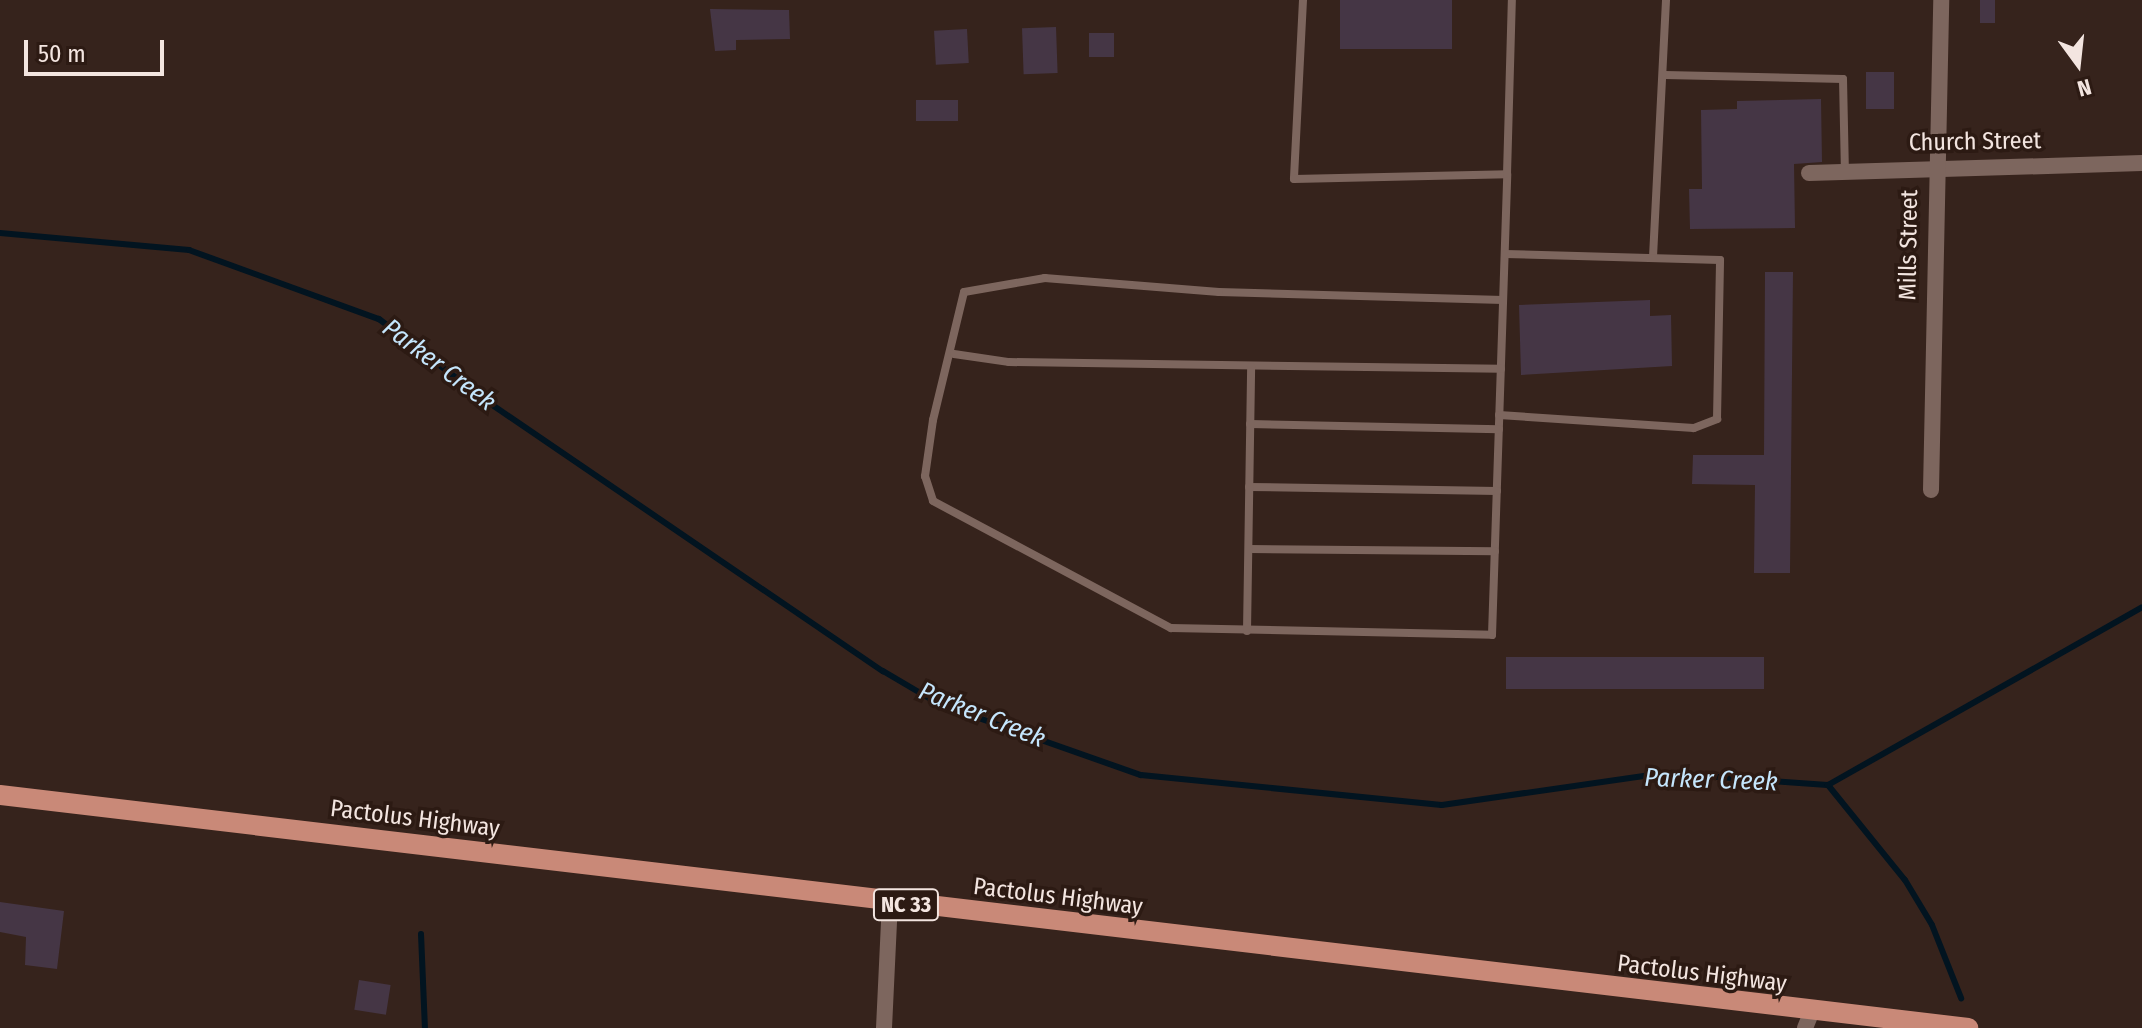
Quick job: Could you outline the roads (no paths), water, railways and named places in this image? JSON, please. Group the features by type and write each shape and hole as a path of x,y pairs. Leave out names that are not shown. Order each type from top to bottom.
{"main road":[{"name":"Pactolus Highway","path":"0,795 890,903 1808,1021 1968,1028"}],"street":[{"name":"Mills Street","path":"1931,490 1934,167 1941,0"},
{"name":"Church Street","path":"1809,173 2142,163"},
{"path":"884,1028 890,903"}],"lane":[{"path":"1303,0 1294,179 1507,174"},
{"path":"1503,300 1233,293 1045,278 964,292 954,312 954,354 927,462 933,501 988,536 1075,571 1157,622 1247,631 1492,635 1505,254 1512,0"},
{"path":"1653,257 1665,75 1666,0"},
{"path":"1665,75 1843,79 1845,171"},
{"path":"1499,415 1694,428 1717,419 1720,260 1505,254"},
{"path":"954,354 1009,362 1501,369"},
{"path":"1247,631 1251,367"},
{"path":"1250,424 1499,429"},
{"path":"1249,487 1497,491"},
{"path":"1249,549 1495,551"}],"waterway":[{"name":"Parker Creek","path":"0,233 189,250 379,319 488,402 883,671 939,704 1141,775 1442,805 1663,773 1828,785 1905,880 1932,925 1961,998"},
{"path":"1828,785 2142,607"},
{"path":"421,934 425,1028"}]}
